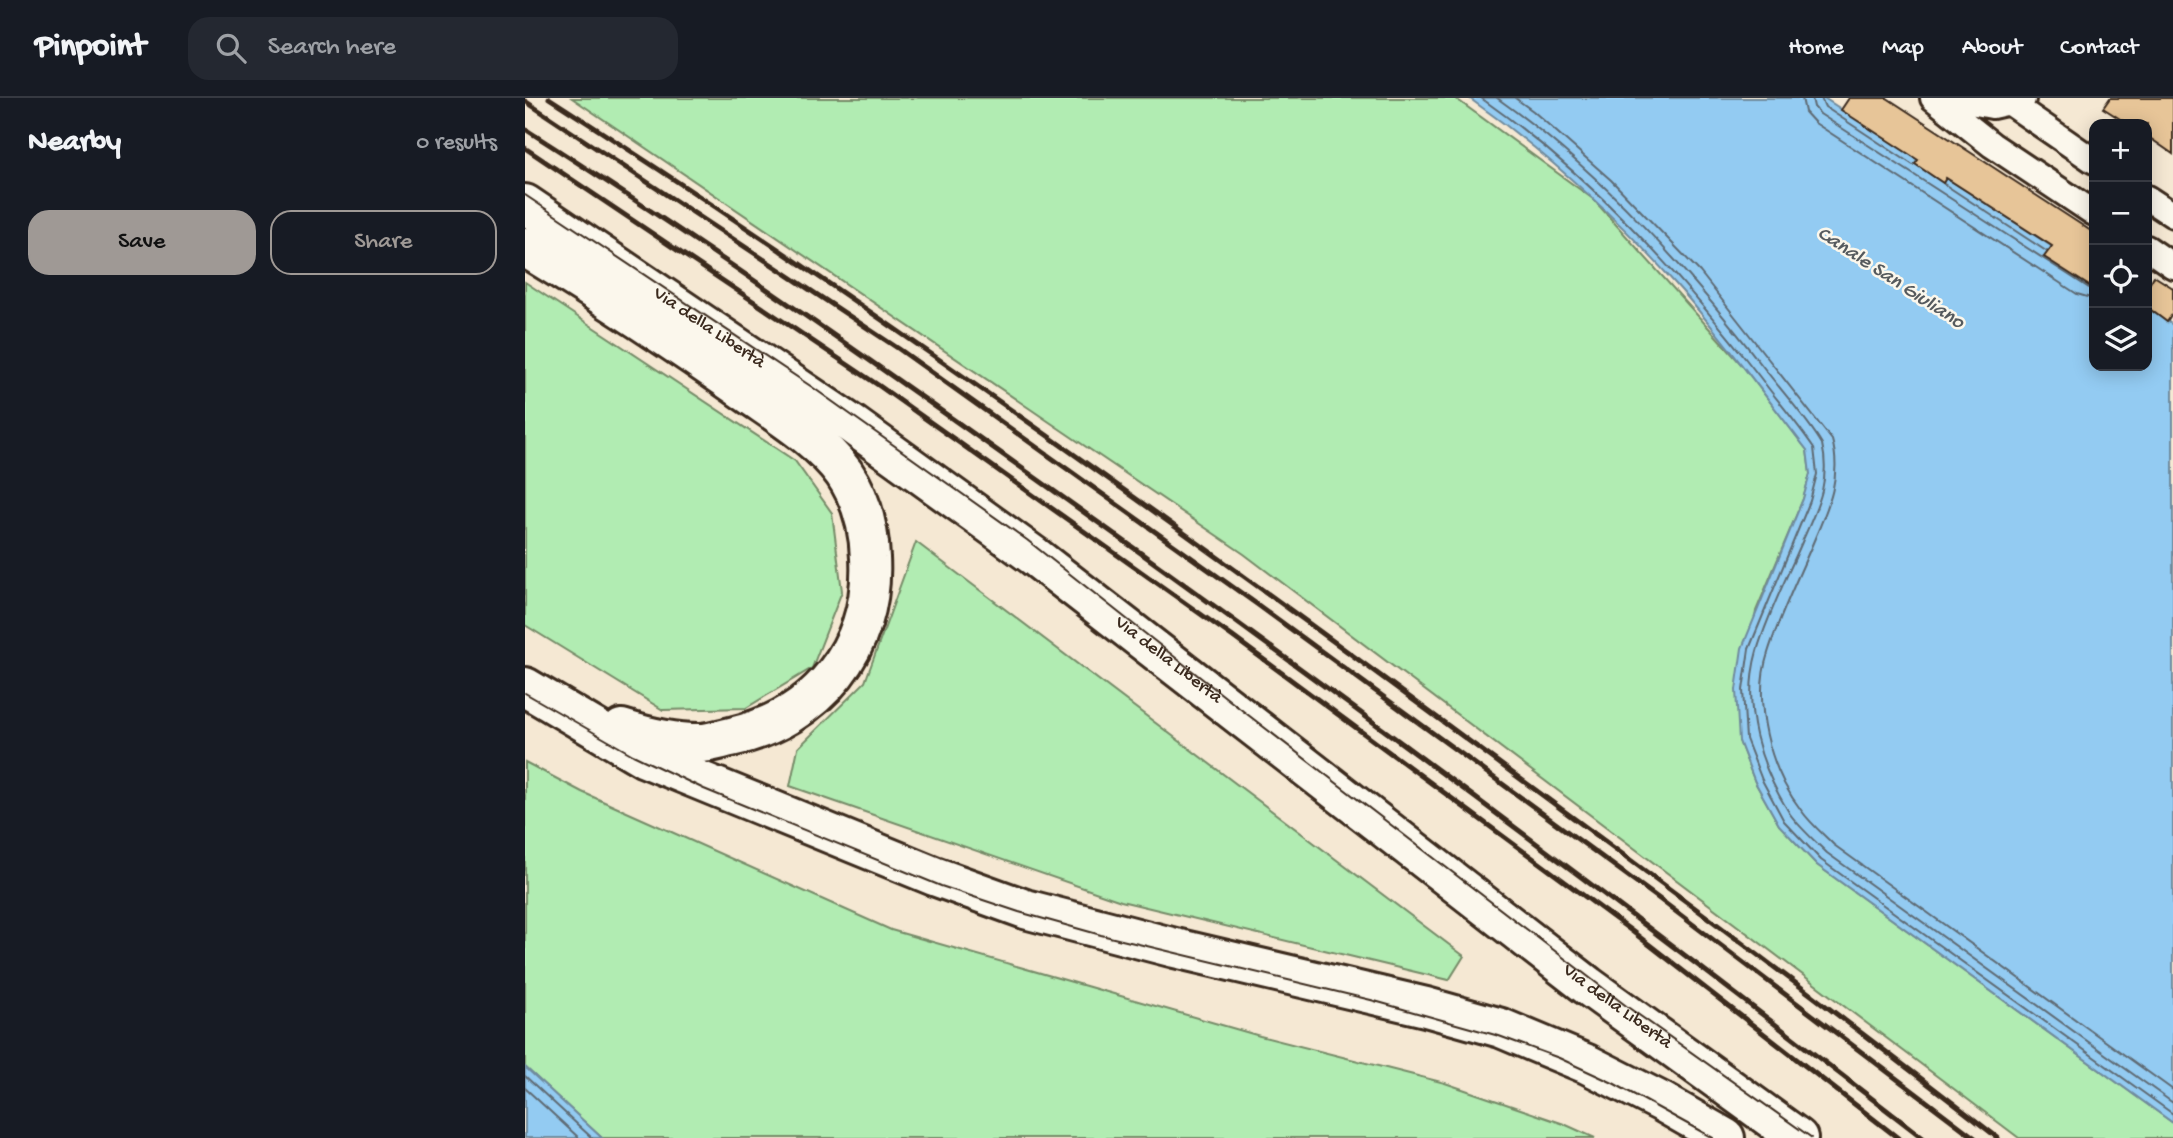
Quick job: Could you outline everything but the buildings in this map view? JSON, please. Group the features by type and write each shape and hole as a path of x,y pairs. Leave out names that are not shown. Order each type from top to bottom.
{"highway":[{"name":"Via della Libertà","path":"525,204 831,411 1034,556 1588,986 1798,1138"},
{"path":"525,247 642,319 798,429 825,452 843,473 865,519 871,582 866,611 857,636 832,679 803,706 758,731 702,743 649,738 586,716 525,685"},
{"path":"525,685 645,758 934,876 1025,909 1175,948 1426,1007 1501,1028 1587,1064 1662,1102 1724,1138"}],"street":[{"path":"1933,98 1992,145 2089,210"},
{"path":"1949,98 1992,106 2018,101 2089,157"},
{"path":"2152,201 2173,215"},
{"path":"2152,251 2173,266"}],"green space":[{"path":"572,98 1455,98 1593,199 1742,365 1807,450 1810,474 1803,499 1756,611 1739,741 1755,782 1779,825 1817,865 2173,1123 2173,1138 2019,1138 1244,554"},
{"path":"525,282 795,461 832,513 842,591 812,668 746,708 663,710 525,625"},
{"path":"916,542 1464,956 1449,980 1121,901 790,786 798,748 865,682"},
{"path":"525,762 582,792 891,930 1260,1036 1445,1083 1564,1124 1595,1138 602,1138 525,1067"}],"water":[{"name":"Canale San Giuliano","path":"1469,98 1824,98 2089,271 2089,371 2152,371 2152,311 2173,325 2173,1123 1817,865 1779,825 1755,782 1739,741 1736,690 1742,648 1803,499 1810,474 1807,450 1698,310 1658,264 1581,188"},
{"path":"525,1067 602,1138 525,1138"}],"tram line":[{"path":"525,195 812,387 1027,540 1243,711 1629,1008 1812,1138"},
{"path":"525,693 633,755 704,789 941,886 1101,935 1371,1000 1499,1036 1559,1058 1613,1083 1713,1138"}],"railway":[{"path":"549,98 774,246 1105,476 1645,871 1998,1138"},
{"path":"525,101 899,349 1258,605 1658,898 1975,1138"},
{"path":"525,129 789,304 1158,565 1488,807 1923,1138"},
{"path":"525,148 878,385 1233,637 1633,932 1898,1138"}]}
